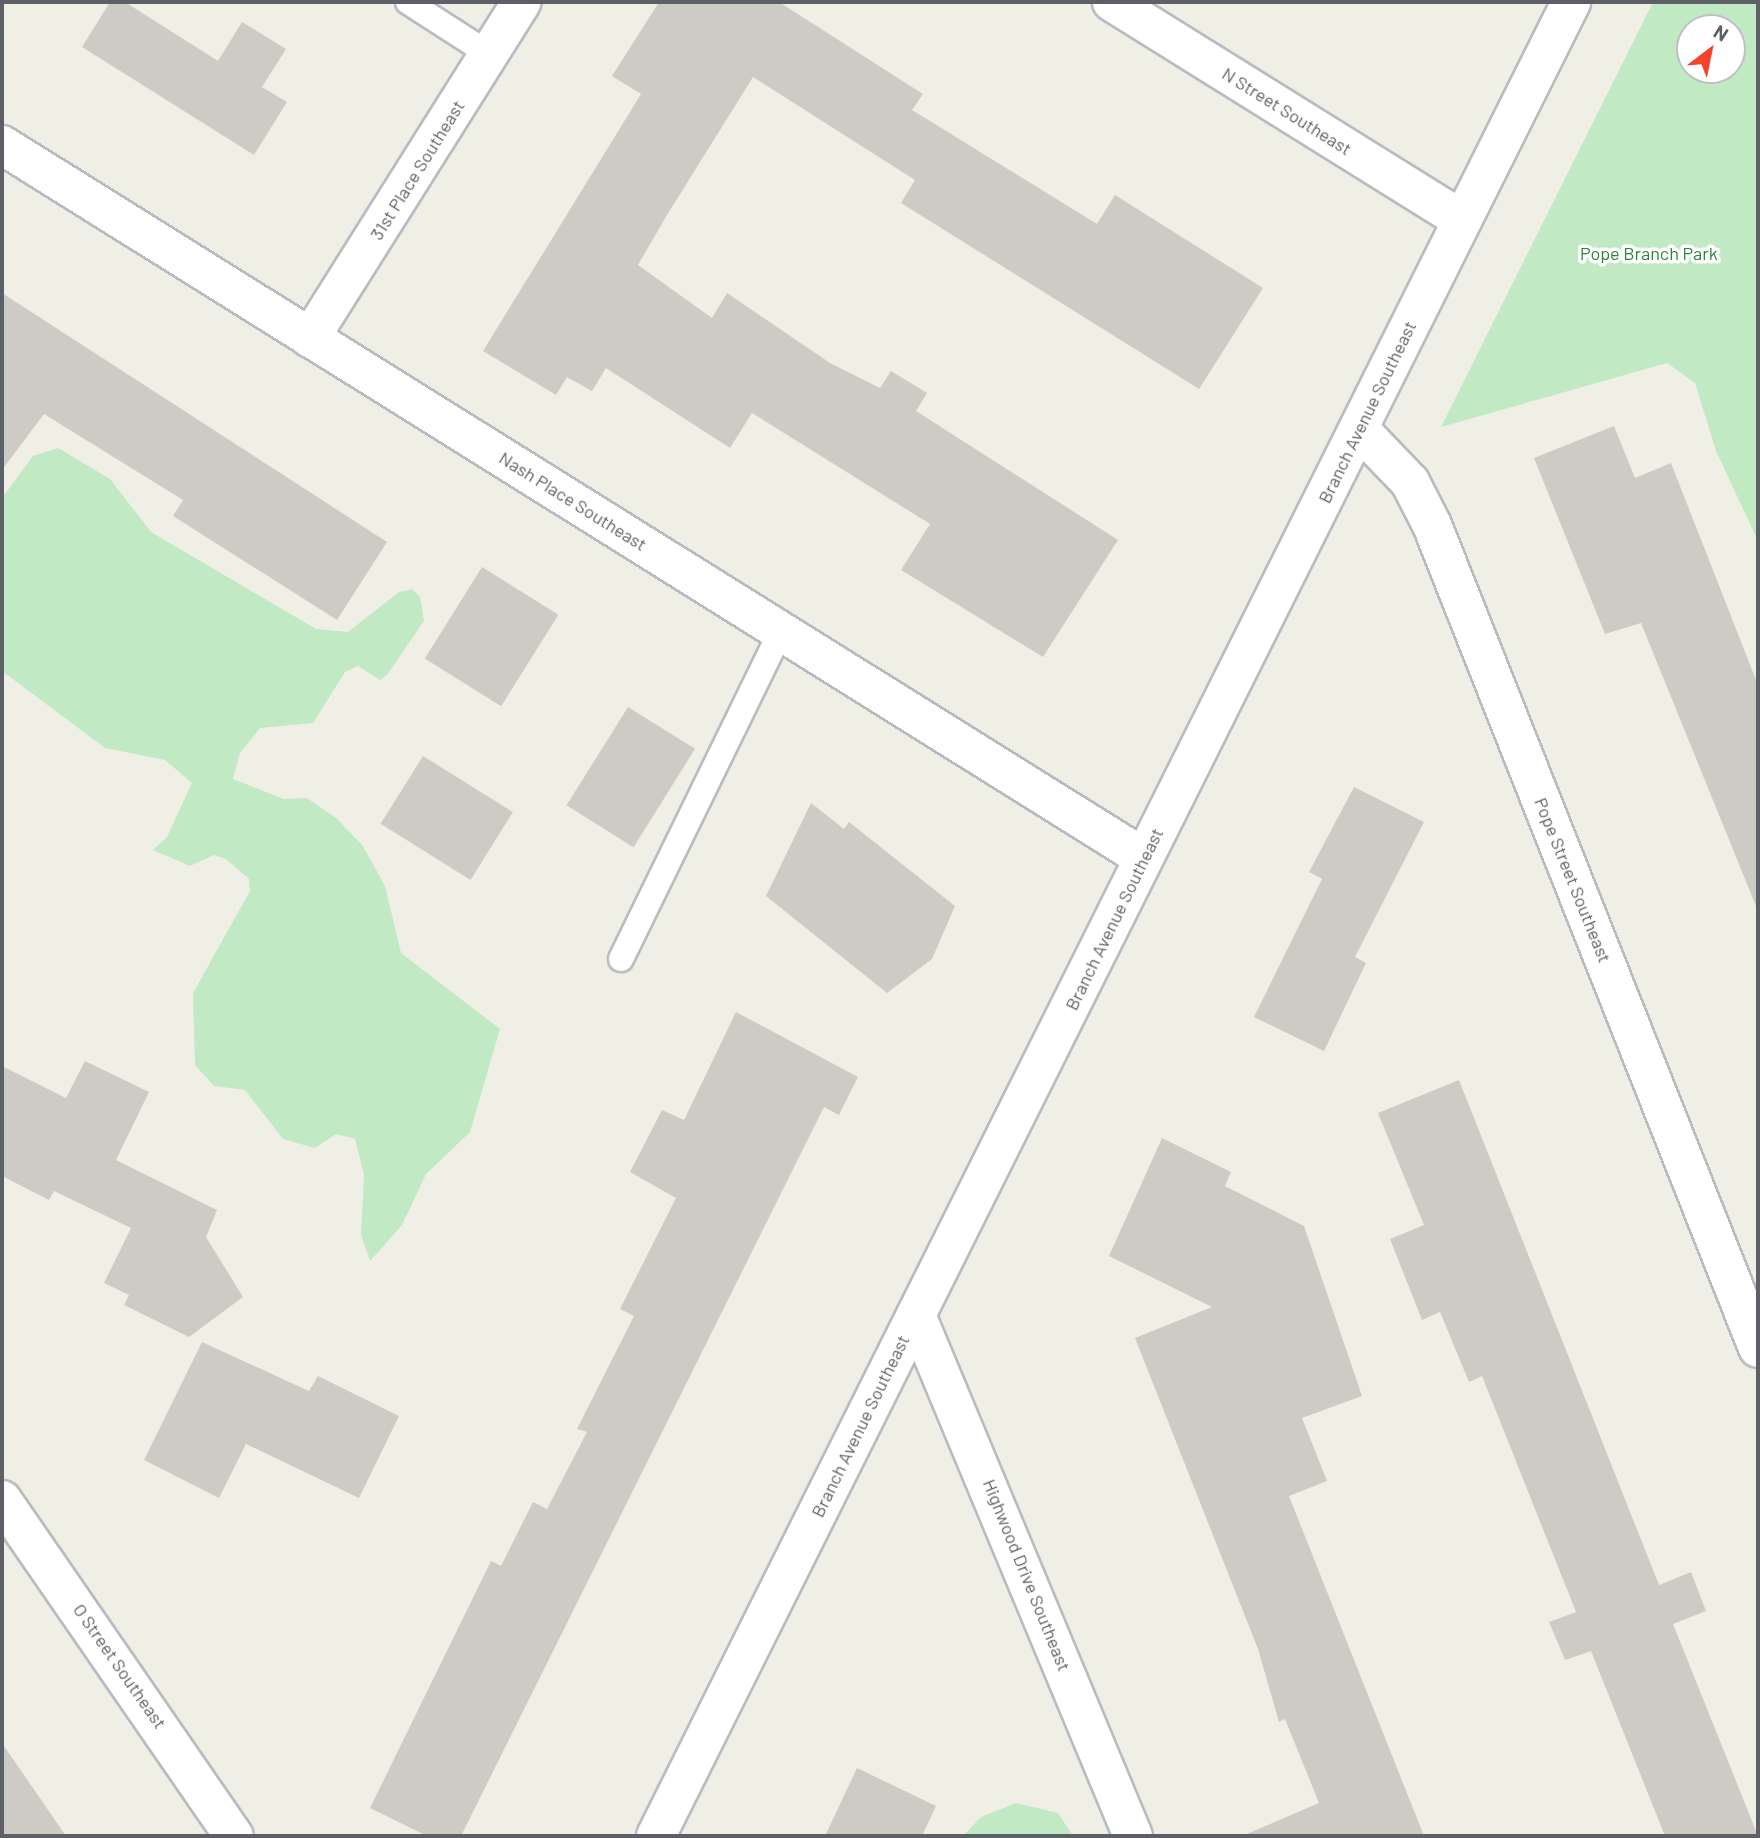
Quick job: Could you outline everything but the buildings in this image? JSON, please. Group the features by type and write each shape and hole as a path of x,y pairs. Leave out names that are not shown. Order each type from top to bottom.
{"street":[{"name":"31st Place Southeast","path":"310,338 522,2"},
{"name":"N Street Southeast","path":"1112,2 1462,220"},
{"name":"Branch Avenue Southeast","path":"656,1836 1571,2"},
{"name":"Nash Place Southeast","path":"2,145 1144,858"},
{"name":"Pope Street Southeast","path":"1359,429 1410,482 1432,524 1758,1348"},
{"name":"Highwood Drive Southeast","path":"916,1315 1133,1836"},
{"name":"O Street Southeast","path":"2,1500 233,1836"}],"lane":[{"path":"408,2 489,54"},
{"path":"621,959 781,631"}],"green space":[{"name":"Pope Branch Park","path":"1653,2 1758,2 1758,541 1716,451 1695,383 1667,363 1441,427"},
{"path":"58,448 110,479 151,532 316,629 348,632 399,592 412,589 420,597 424,621 387,675 380,680 358,666 345,672 313,723 260,728 240,753 233,779 284,799 307,798 336,818 363,846 385,886 401,953 500,1029 470,1132 426,1174 402,1225 370,1261 361,1235 364,1175 355,1139 336,1134 315,1148 283,1139 245,1090 214,1086 195,1065 193,993 250,891 249,879 226,859 214,855 190,866 153,850 167,837 192,783 165,760 105,748 2,671 2,498 33,456"},
{"path":"1016,1803 1058,1813 1073,1836 963,1836 981,1817"}]}
